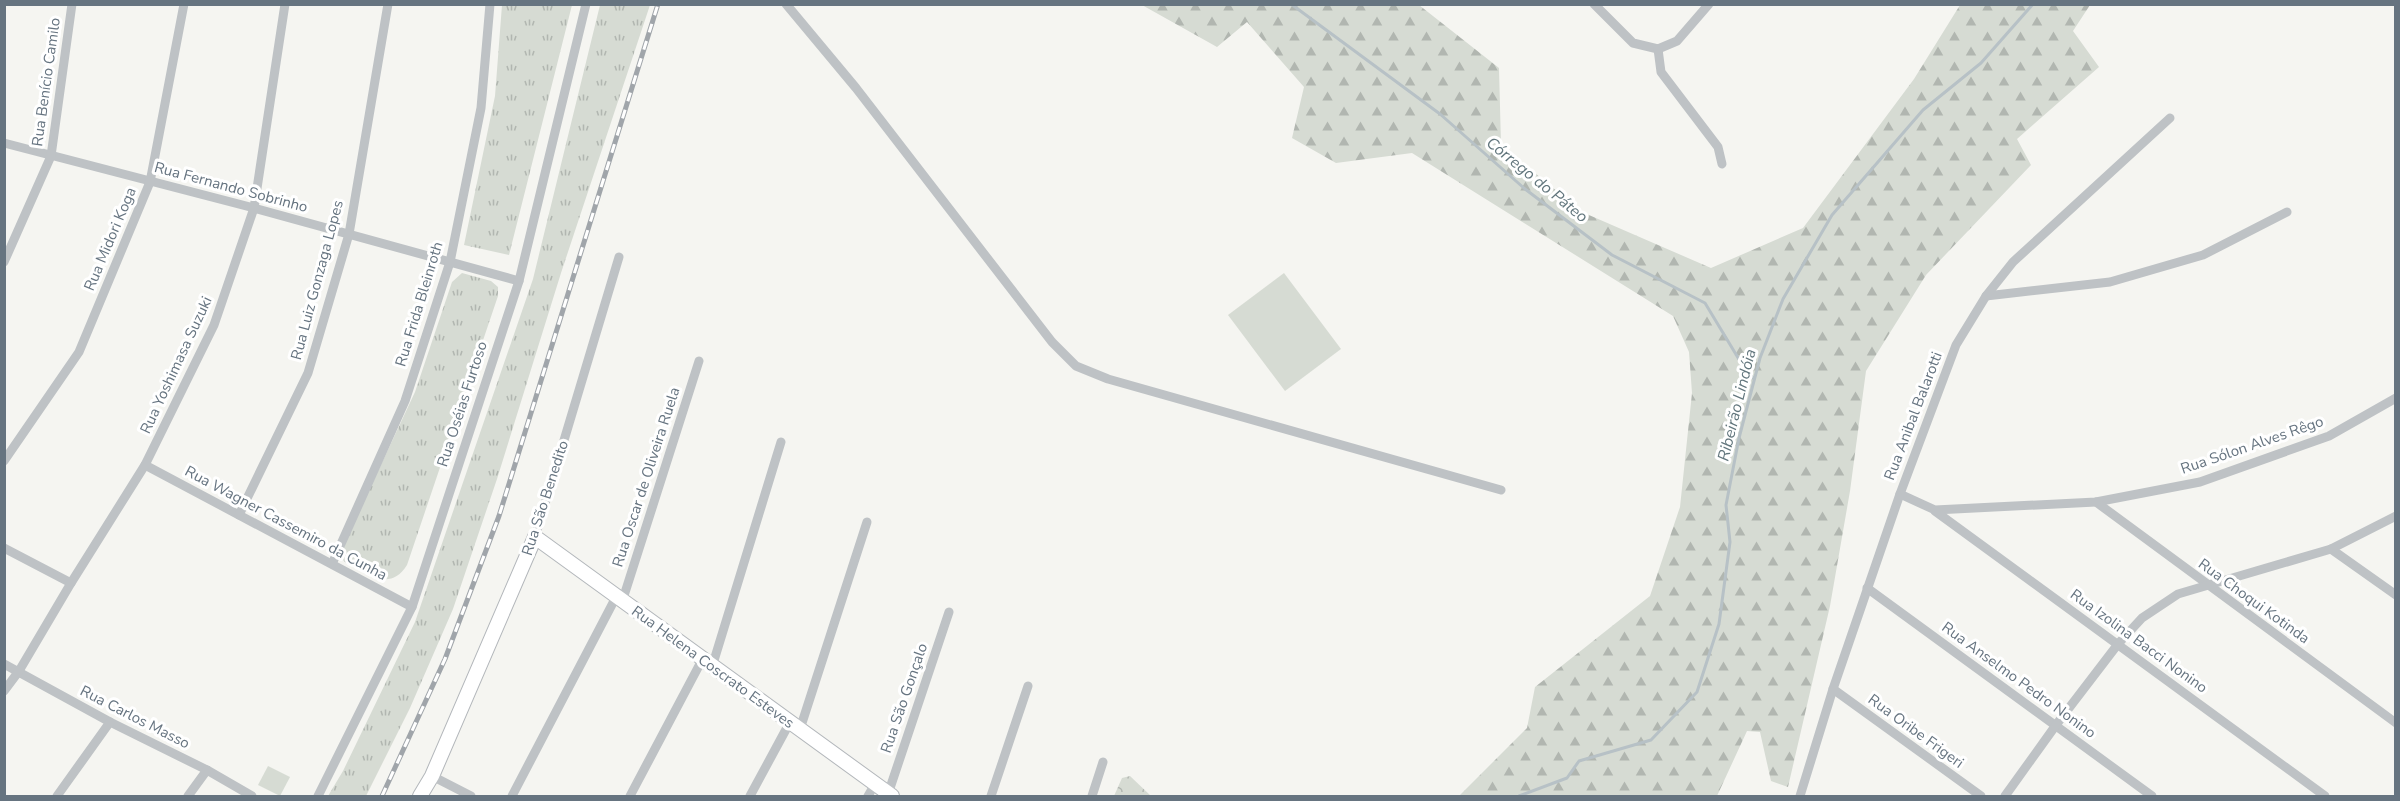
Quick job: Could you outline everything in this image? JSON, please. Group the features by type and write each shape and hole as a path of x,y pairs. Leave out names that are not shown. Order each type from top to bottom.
{"street":[{"name":"Rua Benício Camilo","path":"4,262 51,156 72,4"},
{"name":"Rua Midori Koga","path":"4,461 79,352 150,182 184,4"},
{"name":"Rua Yoshimasa Suzuki","path":"4,691 19,671 145,465 214,325 254,208 285,4"},
{"name":"Rua Luiz Gonzaga Lopes","path":"239,514 308,373 349,234 388,4"},
{"name":"Rua Frida Bleinroth","path":"332,564 405,400 450,262 482,108 490,4"},
{"name":"Rua Oséias Furtoso","path":"318,796 412,607 519,280 586,4"},
{"path":"786,4 856,88 1052,342 1076,366 1108,379 1501,490"},
{"path":"1594,4 1633,43 1658,49 1677,41 1709,4"},
{"path":"1658,49 1661,72 1718,147 1722,164"},
{"name":"Rua Anibal Balarotti","path":"1802,796 1833,689 1899,494 1956,345 1986,296 2013,262 2170,118"},
{"name":"Rua Fernando Sobrinho","path":"4,143 519,280"},
{"path":"1986,296 2110,282 2203,255 2287,212"},
{"name":"Rua São Benedito","path":"420,796 432,776 535,537 619,257"},
{"name":"Rua Oscar de Oliveira Ruela","path":"512,796 619,600 699,361"},
{"name":"Rua Sólon Alves Rêgo","path":"1899,494 1935,510 2096,502 2200,482 2329,436 2396,398"},
{"path":"630,796 707,663 781,442"},
{"name":"Rua Wagner Cassemiro da Cunha","path":"145,465 412,607"},
{"name":"Rua Choqui Kotinda","path":"2096,502 2396,723"},
{"name":"Rua Izolina Bacci Nonino","path":"1935,510 2325,796"},
{"path":"2005,796 2118,644 2142,618 2178,594 2331,549 2396,516"},
{"path":"750,796 795,726 867,522"},
{"name":"Rua Helena Coscrato Esteves","path":"535,537 795,726 871,790 890,795"},
{"path":"4,548 71,583"},
{"path":"2331,549 2396,595"},
{"name":"Rua Anselmo Pedro Nonino","path":"1867,588 2152,796"},
{"name":"Rua São Gonçalo","path":"890,795 949,612"},
{"name":"Rua Carlos Masso","path":"4,664 110,722 207,770 252,796"},
{"path":"991,796 1028,686"},
{"name":"Rua Oribe Frigeri","path":"1833,689 1981,796"},
{"path":"57,796 110,722"},
{"path":"1092,796 1103,762"},
{"path":"188,796 207,770"},
{"path":"432,776 471,796"}],"green space":[{"path":"502,5 572,5 509,255 464,245 495,96"},
{"path":"600,5 650,5 453,609 410,708 366,796 328,796 343,771 415,622 533,279"},
{"path":"1142,5 1419,5 1499,68 1501,145 1582,212 1711,268 1803,228 1914,79 1960,5 2090,5 2073,31 2099,67 2017,139 2031,165 1926,275 1866,371 1850,491 1830,606 1788,787 1771,781 1760,732 1747,731 1717,796 1459,796 1527,728 1535,687 1650,596 1680,507 1692,393 1689,352 1673,316 1412,153 1336,163 1292,138 1304,87 1247,22 1217,47"},
{"path":"462,273 491,281 498,287 498,296 407,565 393,578 378,578 345,562 340,557 343,546 415,392 452,282"},
{"path":"1284,273 1341,349 1285,391 1228,315"},
{"path":"268,766 290,777 280,796 258,785"},
{"path":"1130,776 1151,796 1114,796 1122,778"}],"waterway":[{"name":"Córrego do Páteo","path":"1291,4 1440,114 1525,189 1612,255 1705,303 1743,366 1754,379"},
{"name":"Ribeirão Lindóia","path":"1519,796 1567,778 1579,761 1651,740 1697,692 1719,624 1730,542 1726,505 1739,438 1760,358 1783,299 1832,215 1923,110 1981,63 2033,4"}],"railway":[{"path":"382,796 445,659 499,516 658,4"}]}
